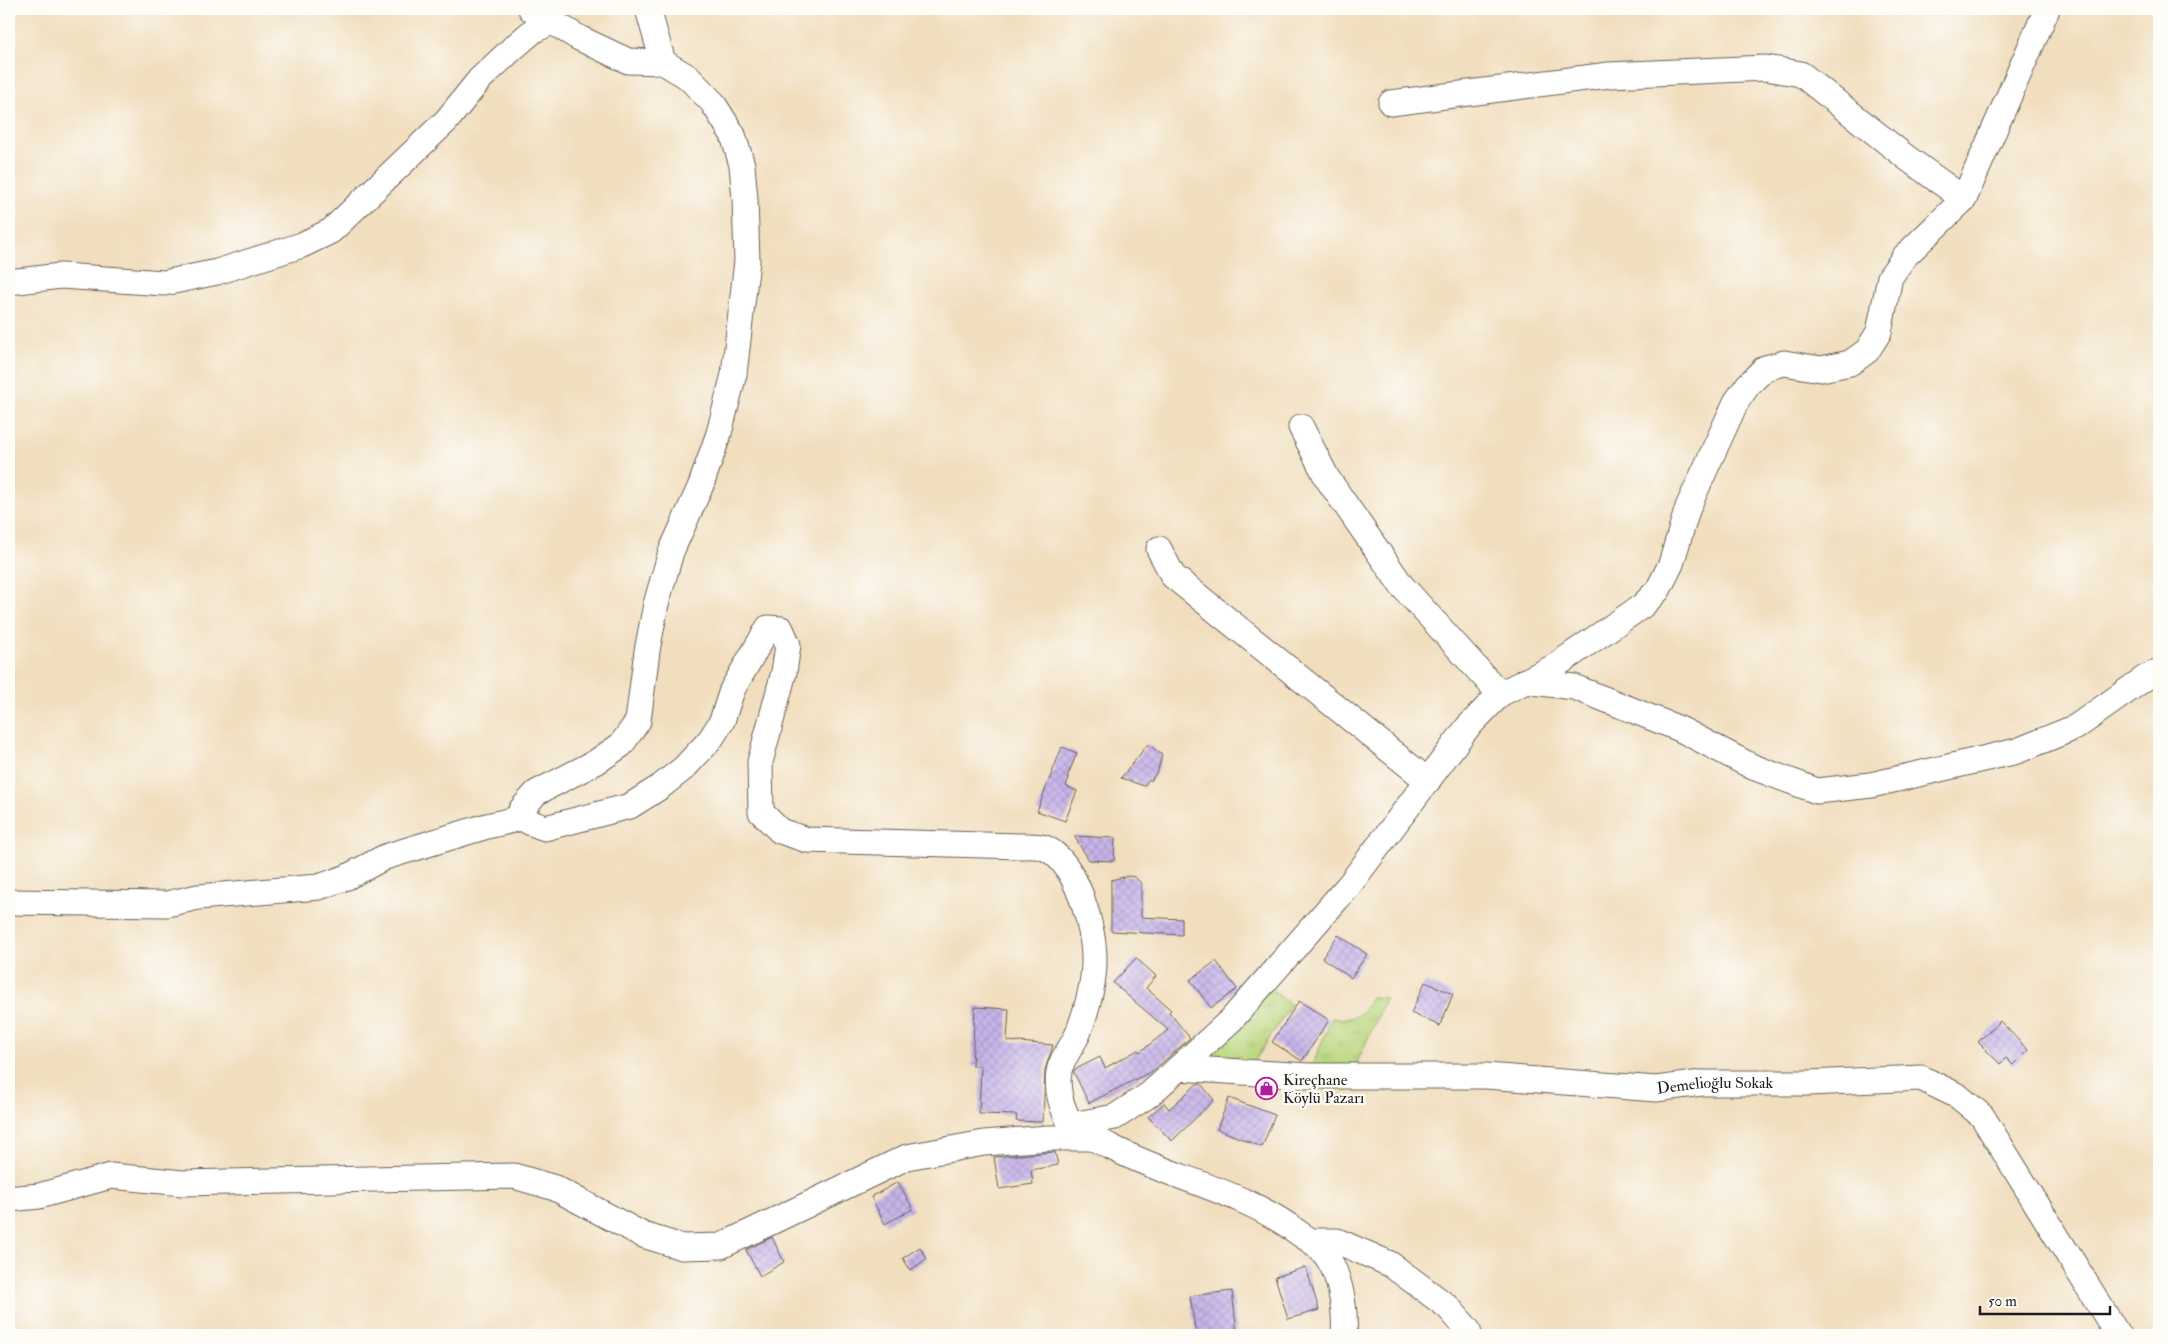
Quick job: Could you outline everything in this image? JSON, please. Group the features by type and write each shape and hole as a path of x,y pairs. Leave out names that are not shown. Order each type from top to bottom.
{"street":[{"path":"531,9 601,49 628,61 664,62 688,76 713,103 733,135 742,165 747,260 734,374 713,450 701,485 671,552 656,604 647,651 638,721 621,745 596,762 536,792 521,810 529,822 545,828 630,806 660,787 684,768 710,740 722,721 732,690 768,628 781,629 788,645 784,672 760,762 761,812 780,831 807,840 1045,848 1062,860 1074,880 1092,934 1094,962 1080,1030 1058,1071 1058,1090 1071,1125 1129,1157 1230,1195 1286,1222 1322,1250 1334,1269 1342,1295 1345,1321 1344,1335"},
{"path":"648,9 664,62"},
{"path":"1071,1125 1115,1117 1150,1094 1232,1020 1350,884 1467,728 1500,694 1552,668 1642,606 1658,590 1671,564 1688,507 1736,402 1748,385 1765,368 1784,362 1821,369 1850,363 1867,351 1879,332 1890,277 1905,256 1964,199 2047,9"},
{"path":"9,282 61,276 164,283 217,272 302,245 331,230 447,120 480,79 534,30 552,22"},
{"path":"1391,103 1609,75 1766,68 1801,74 1907,158 1964,199"},
{"path":"1301,427 1326,478 1402,586 1500,694"},
{"path":"1159,549 1173,576 1428,781"},
{"path":"1525,681 1574,687 1680,729 1753,767 1817,791 1871,785 2017,751 2076,727 2145,678 2159,671"},
{"path":"9,902 167,904 198,897 319,886 347,877 385,857 487,826 526,817"},
{"name":"Demelioğlu Sokak","path":"1178,1068 1308,1076 1486,1076 1656,1089 1702,1083 1808,1083 1921,1078 1958,1096 1982,1116 2118,1335"},
{"path":"9,1199 39,1196 111,1176 182,1183 514,1176 555,1188 643,1235 682,1247 722,1246 907,1157 984,1143 1048,1138 1093,1138"},
{"path":"1310,1241 1337,1241 1390,1264 1448,1307 1468,1330 1468,1335"}],"green space":[{"path":"1271,989 1291,1005 1252,1065 1195,1062"},
{"path":"1371,997 1386,998 1355,1067 1312,1066 1332,1018 1346,1019 1356,1016 1364,1009"}],"building":[{"path":"1148,744 1162,755 1158,770 1151,781 1149,779 1144,786 1121,778"},
{"path":"1062,747 1077,753 1067,777 1069,778 1066,786 1077,791 1065,821 1037,811"},
{"path":"1074,836 1115,838 1114,861 1089,860"},
{"path":"1128,876 1135,877 1141,883 1141,917 1182,919 1182,935 1111,931 1111,880"},
{"path":"1338,935 1367,954 1351,978 1322,958"},
{"path":"1136,958 1156,976 1146,988 1171,1010 1169,1012 1190,1038 1154,1070 1089,1103 1074,1070 1100,1057 1105,1068 1138,1050 1140,1052 1168,1030 1113,983"},
{"path":"1216,961 1237,989 1211,1008 1190,980"},
{"path":"1425,982 1453,994 1440,1026 1411,1013"},
{"path":"1299,1001 1329,1020 1302,1061 1272,1042"},
{"path":"975,1007 1009,1009 1007,1041 1053,1045 1045,1070 1043,1122 1016,1121 1017,1115 979,1114 981,1066 972,1066"},
{"path":"2000,1021 2028,1050 2013,1065 2006,1058 2000,1064 1978,1042"},
{"path":"1197,1084 1201,1084 1214,1100 1172,1141 1148,1117 1164,1103 1169,1109"},
{"path":"1229,1098 1275,1115 1262,1147 1217,1129"},
{"path":"1055,1152 1058,1165 1031,1170 1033,1184 999,1189 994,1157"},
{"path":"898,1182 913,1209 885,1224 871,1197"},
{"path":"772,1237 784,1262 760,1276 746,1250"},
{"path":"920,1247 927,1259 910,1270 903,1258"},
{"path":"1306,1267 1319,1310 1288,1319 1275,1277"},
{"path":"1232,1291 1237,1333 1196,1335 1190,1296"}],"place":[{"name":"Kireçhane Köylü Pazarı","path":"1267,1089"}]}
